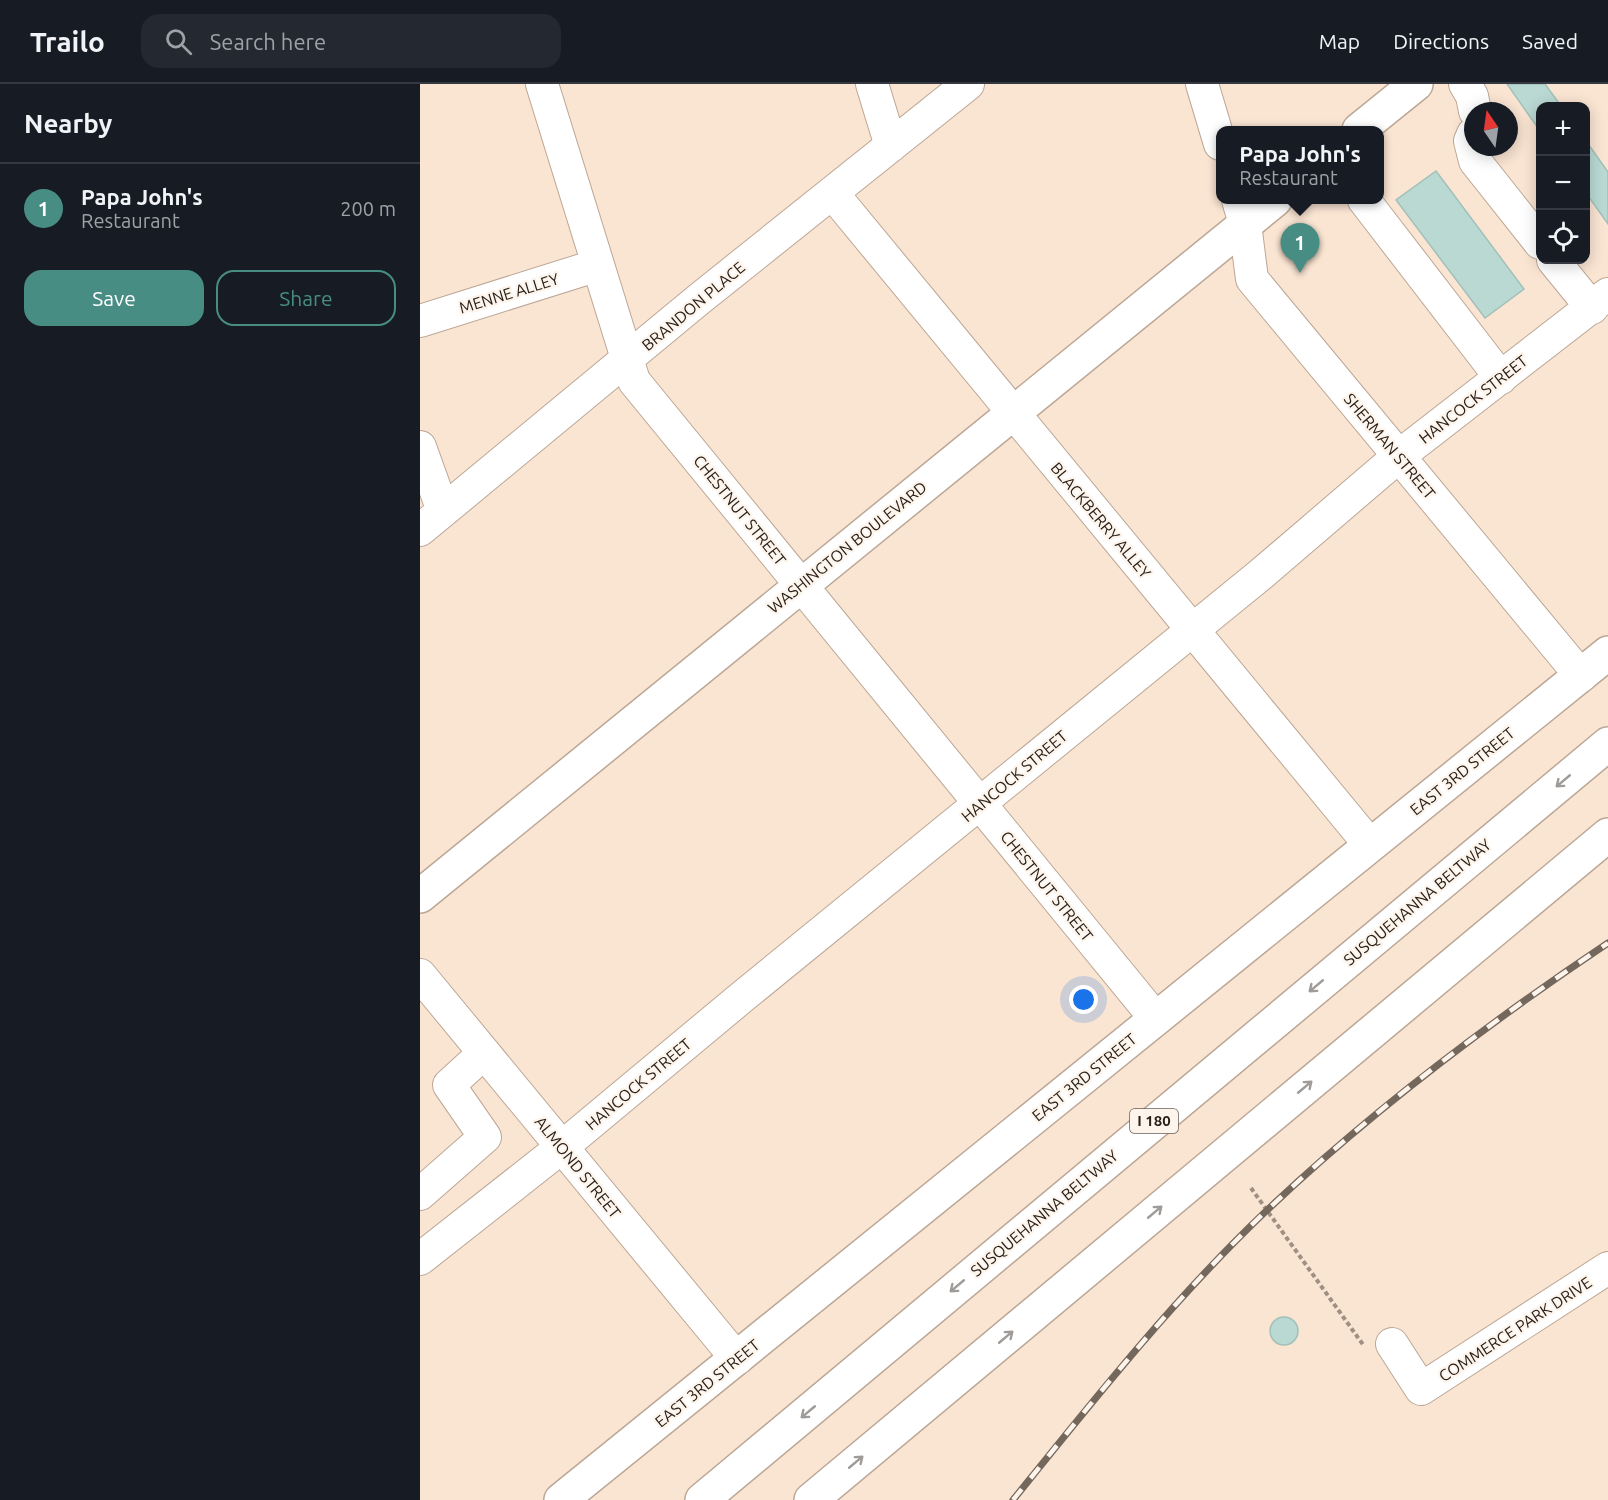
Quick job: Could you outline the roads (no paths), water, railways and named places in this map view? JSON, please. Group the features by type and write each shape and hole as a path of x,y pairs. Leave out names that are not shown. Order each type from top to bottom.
{"main road":[{"path":"1363,126 1407,87"},
{"name":"WASHINGTON BOULEVARD","path":"420,896 1012,411 1241,212 1264,204"},
{"name":"EAST 3RD STREET","path":"561,1500 1608,653"},
{"name":"SUSQUEHANNA BELTWAY","path":"702,1500 1608,744"},
{"path":"811,1500 1608,835"}],"street":[{"name":"CHESTNUT STREET","path":"542,84 634,381 1156,1019"},
{"path":"872,84 891,146"},
{"name":"BRANDON PLACE","path":"432,520 628,361 698,300 968,84"},
{"path":"1202,84 1216,128"},
{"path":"1465,84 1473,102"},
{"path":"1474,156 1475,161 1536,238"},
{"name":"BLACKBERRY ALLEY","path":"833,194 1370,845"},
{"path":"1367,204 1501,378"},
{"name":"SHERMAN STREET","path":"1241,212 1252,279 1581,676"},
{"path":"1558,264 1600,301"},
{"name":"MENNE ALLEY","path":"420,321 598,265"},
{"name":"HANCOCK STREET","path":"420,1259 562,1147 1192,630 1399,456 1600,301"},
{"path":"420,447 432,520"},
{"name":"ALMOND STREET","path":"420,975 736,1359"},
{"path":"462,1226 425,1190 485,1137 449,1085 484,1053"},
{"name":"COMMERCE PARK DRIVE","path":"1378,1346 1421,1389 1608,1268"}],"railway":[{"path":"1013,1500 1164,1317 1263,1214 1345,1140 1430,1071 1518,1005 1608,943"}],"place":[{"name":"Papa John's","path":"1300,273"}]}
